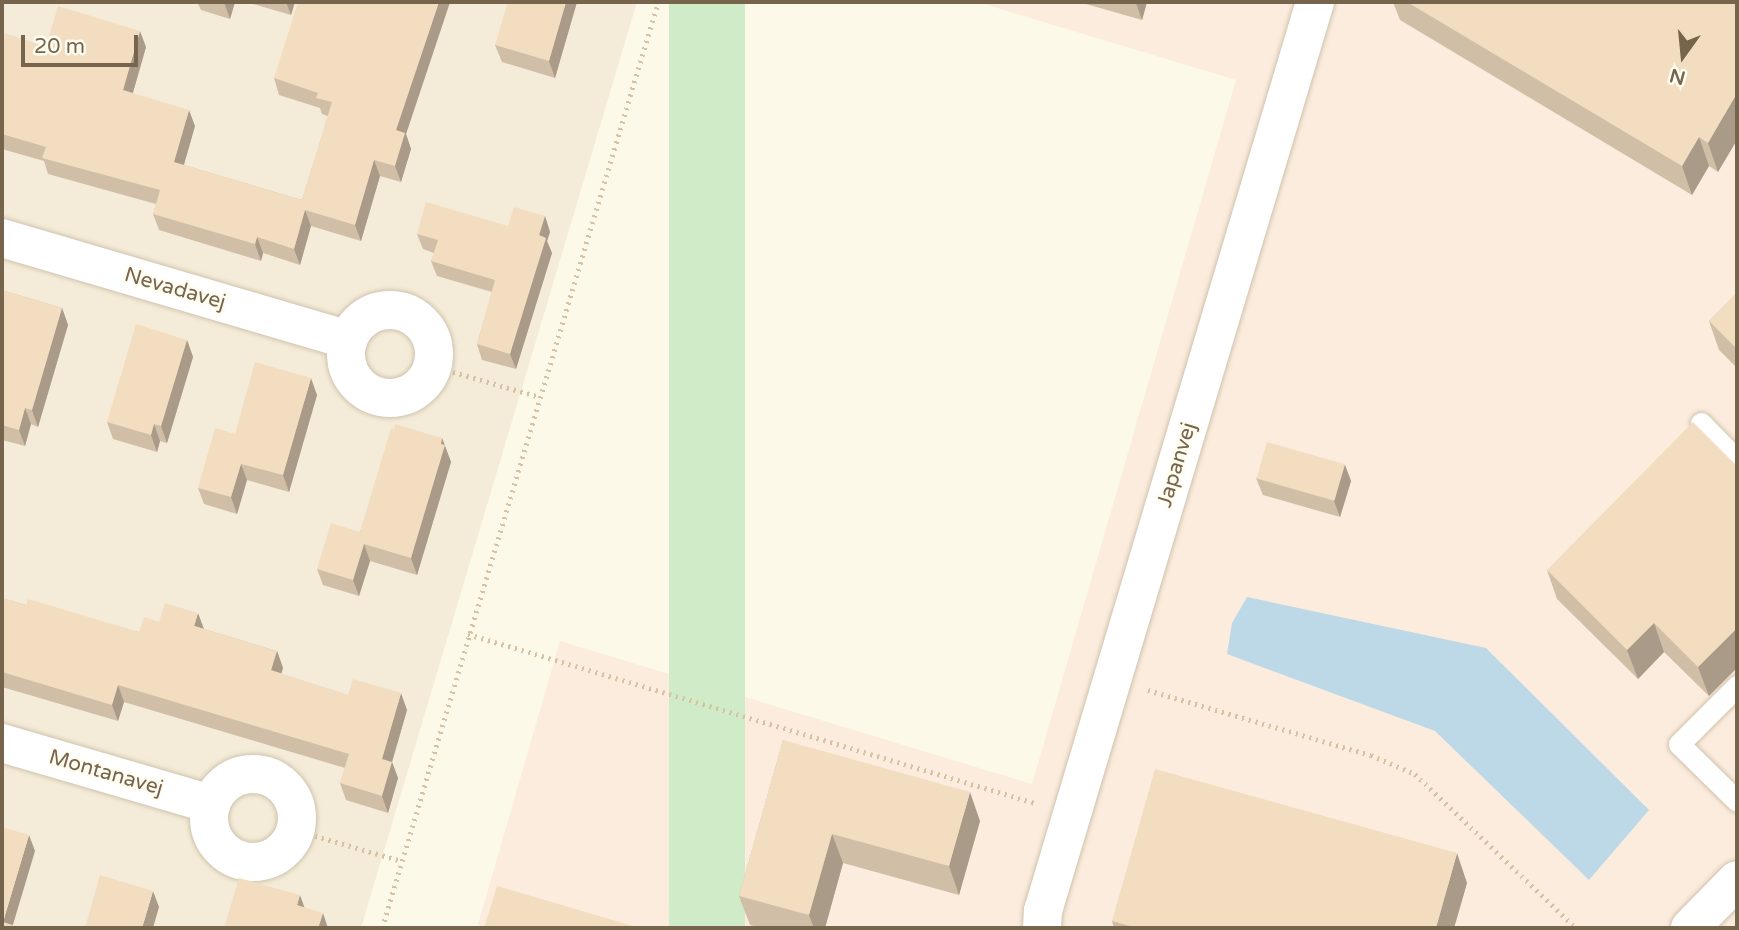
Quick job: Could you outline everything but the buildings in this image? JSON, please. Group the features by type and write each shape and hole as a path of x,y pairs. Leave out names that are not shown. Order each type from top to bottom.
{"street":[{"name":"Japanvej","path":"1042,928 1043,911 1315,2"},
{"name":"Nevadavej","path":"2,238 348,340"},
{"path":"396,310 410,315 422,324 431,337 433,366 426,380 411,393 391,398 377,396 354,380 347,361 348,340 367,317 381,311 396,310"},
{"name":"Montanavej","path":"2,743 211,804"},
{"path":"243,775 266,776 285,788 293,801 297,815 295,830 288,844 263,861 248,862 236,859 216,842 210,830 211,804 218,791 229,780 243,775"},
{"path":"1690,928 1737,880"}],"lane":[{"path":"1701,423 1737,460"},
{"path":"1737,686 1679,744 1737,802"}],"path":[{"path":"382,928 657,2"},
{"path":"433,366 540,397"},
{"path":"468,634 1072,814"},
{"path":"1113,680 1371,755 1415,775 1576,928"},
{"path":"295,830 402,862"}],"shaded area":[{"path":"2,2 637,2 361,928 2,928"},
{"path":"977,2 1737,2 1737,928 477,928 560,641 1032,784 1236,80"}],"green space":[{"path":"669,2 745,2 745,928 669,928"}],"water":[{"path":"1247,597 1486,648 1649,810 1589,880 1435,731 1227,654 1232,623"}]}
